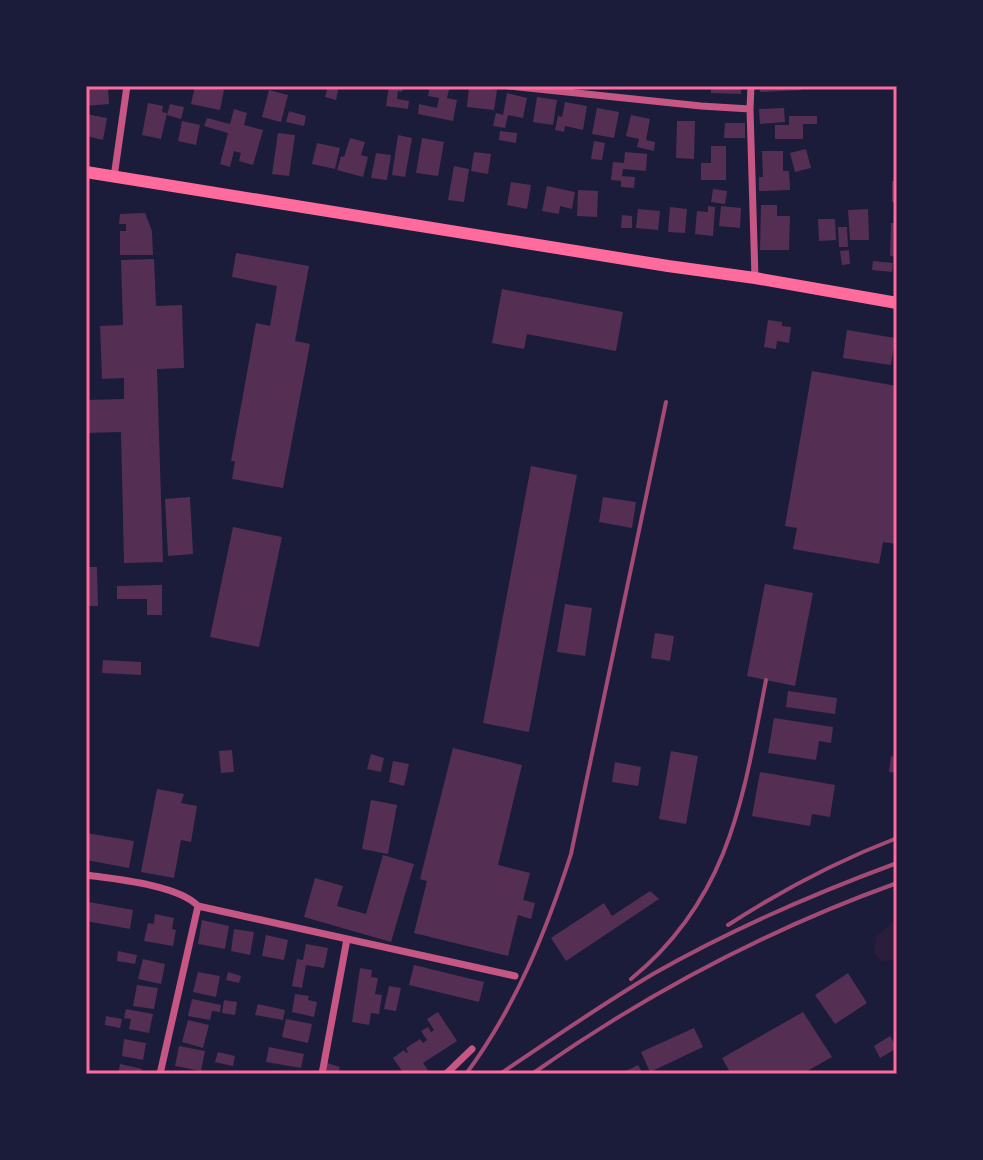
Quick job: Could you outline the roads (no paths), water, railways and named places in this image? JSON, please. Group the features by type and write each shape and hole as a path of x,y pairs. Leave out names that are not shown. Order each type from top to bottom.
{"main road":[{"path":"86,172 897,303"}],"street":[{"path":"114,177 127,86"},
{"path":"509,86 750,109"},
{"path":"751,86 755,278"},
{"path":"86,875 181,894 198,906 515,976"},
{"path":"160,1074 198,906"},
{"path":"322,1074 347,939"},
{"path":"446,1074 472,1049"}],"railway":[{"path":"466,1074 500,1023 528,968 571,854 666,402"},
{"path":"631,979 664,948 691,915 711,880 739,805 766,680"},
{"path":"728,925 810,877 897,838"},
{"path":"500,1074 614,998 712,942 834,887 897,863"},
{"path":"532,1074 618,1017 708,966 802,921 897,883"}]}
